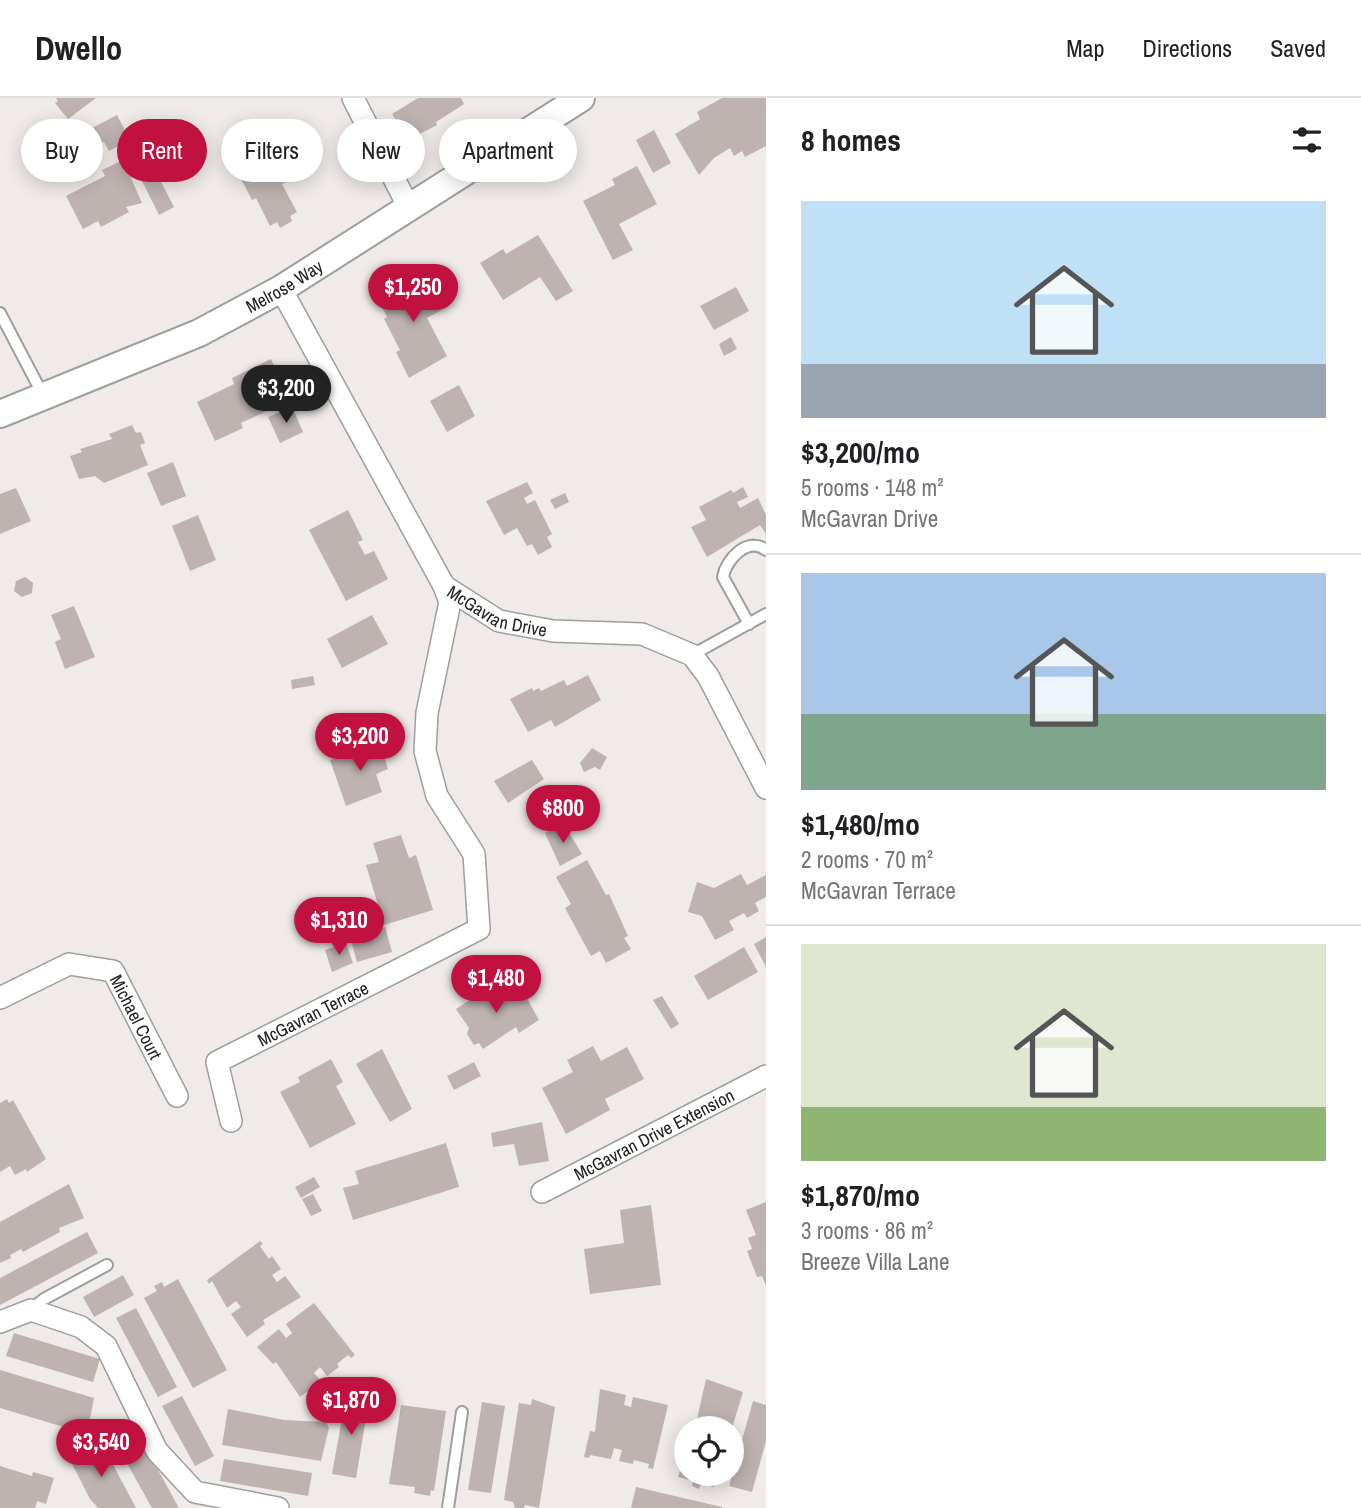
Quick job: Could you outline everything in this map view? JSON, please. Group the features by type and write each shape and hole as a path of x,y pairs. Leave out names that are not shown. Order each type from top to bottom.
{"street":[{"path":"353,98 409,208"},
{"name":"Melrose Way","path":"0,414 199,333 281,289 581,98"},
{"name":"McGavran Drive","path":"281,289 444,586 499,621 553,631 642,634 692,655"},
{"name":"McGavran Terrace","path":"231,1121 217,1062 479,929 474,854 438,796 425,751 427,713 450,602 444,586"},
{"path":"692,655 708,676 766,788"},
{"name":"Michael Court","path":"0,998 69,964 113,971 177,1096"},
{"name":"McGavran Drive Extension","path":"542,1192 766,1076"},
{"path":"0,1322 31,1310 80,1327 106,1346 157,1451 191,1490 278,1508"}],"lane":[{"path":"0,313 44,397"},
{"path":"749,624 723,577 724,570 734,554 751,546 761,546 766,550"},
{"path":"692,655 766,614"},
{"path":"31,1310 44,1298 107,1265"},
{"path":"448,1508 462,1412"}],"building":[{"path":"56,98 96,98 68,119 55,103 58,101"},
{"path":"418,98 461,98 464,104 425,131 425,119 395,119 392,114"},
{"path":"722,98 766,98 766,146 745,157 742,151 734,156 730,148 714,158 699,175 675,134 700,119 697,112"},
{"path":"117,115 119,119 117,147 109,151 103,143 103,122"},
{"path":"654,130 671,163 653,173 636,140"},
{"path":"117,163 117,182 133,182 142,203 126,207 129,212 101,227 98,221 83,229 66,196 93,182 103,182 103,170"},
{"path":"637,166 657,204 619,224 633,250 613,260 583,201 615,185 612,179"},
{"path":"142,182 161,182 174,207 159,215"},
{"path":"243,182 286,182 282,184 297,212 290,216 292,221 280,228 277,222 270,226 256,198 252,200"},
{"path":"538,235 573,291 556,301 540,277 503,300 480,263 503,249 506,254"},
{"path":"398,276 413,304 425,298 421,289 436,282 449,306 427,318 447,356 409,378 396,352 400,350 384,319 387,317 373,290"},
{"path":"736,287 749,311 714,330 700,306"},
{"path":"731,337 737,349 724,356 719,344"},
{"path":"271,359 290,400 241,423 243,428 215,441 197,402 234,384 232,378"},
{"path":"459,385 475,416 447,432 430,401"},
{"path":"292,407 303,432 280,443 268,417"},
{"path":"132,425 136,433 141,432 145,443 140,445 148,465 104,483 95,476 79,479 70,456 82,452 80,449 112,439 109,434"},
{"path":"173,462 186,496 161,506 147,473"},
{"path":"527,482 533,493 524,498 527,504 535,500 552,534 547,537 552,547 538,555 532,544 527,546 517,528 504,535 486,501"},
{"path":"743,487 748,497 737,502 740,508 758,498 766,515 766,534 760,525 707,557 691,527 706,520 699,507 731,490 733,493"},
{"path":"16,488 31,521 0,534 0,494"},
{"path":"565,493 569,502 555,509 550,500"},
{"path":"348,510 363,540 358,542 365,555 374,551 388,579 346,601 309,530"},
{"path":"198,515 216,560 190,571 172,526"},
{"path":"25,577 33,583 32,593 22,597 14,591 16,581"},
{"path":"74,606 95,657 65,669 55,642 61,639 51,615"},
{"path":"372,615 388,644 342,668 327,639"},
{"path":"588,675 601,700 555,727 551,720 528,732 510,699 532,688 533,691 539,688 541,691 564,680 567,686"},
{"path":"313,676 315,685 292,689 291,680"},
{"path":"380,743 388,769 376,774 382,792 346,806 330,760"},
{"path":"592,748 607,757 600,770 595,767 584,772 580,763"},
{"path":"532,760 544,779 508,803 494,781"},
{"path":"546,793 556,810 541,818 536,799"},
{"path":"563,823 582,854 560,866 545,833"},
{"path":"401,835 409,858 416,855 433,910 384,925 366,865 379,862 373,843"},
{"path":"587,860 606,895 609,894 628,936 624,938 631,949 606,963 600,951 591,956 565,908 571,904 556,877"},
{"path":"741,874 747,885 766,875 766,897 755,903 759,911 747,918 744,913 729,921 734,930 715,940 702,916 688,912 697,882 714,888"},
{"path":"385,927 392,952 357,962 350,937"},
{"path":"766,937 766,967 754,944"},
{"path":"346,943 353,963 332,972 325,950"},
{"path":"744,947 758,972 708,1000 694,976"},
{"path":"497,982 509,1000 523,991 539,1020 519,1033 516,1027 483,1049 479,1043 474,1045 467,1034 469,1028 456,1009"},
{"path":"662,996 679,1024 671,1029 653,1000"},
{"path":"593,1046 601,1061 627,1047 644,1079 605,1099 610,1110 566,1134 542,1088 573,1072 567,1060"},
{"path":"382,1049 412,1109 390,1122 356,1064"},
{"path":"331,1059 343,1082 336,1086 356,1124 310,1148 280,1092 300,1082 298,1077"},
{"path":"474,1062 481,1076 454,1090 447,1076"},
{"path":"7,1099 9,1103 13,1100 46,1159 27,1172 26,1169 15,1175 10,1166 0,1172 0,1103"},
{"path":"542,1122 549,1161 519,1166 514,1144 493,1147 491,1133"},
{"path":"446,1143 459,1187 353,1220 343,1188 359,1184 355,1171"},
{"path":"314,1177 320,1187 301,1198 295,1187"},
{"path":"69,1184 84,1218 59,1228 60,1232 23,1252 21,1249 0,1263 0,1222"},
{"path":"313,1194 322,1211 311,1216 302,1199"},
{"path":"766,1202 766,1286 762,1276 757,1277 747,1251 752,1249 748,1238 756,1235 746,1210"},
{"path":"651,1205 661,1285 590,1294 584,1249 624,1243 620,1210"},
{"path":"87,1232 98,1253 0,1305 0,1278"},
{"path":"260,1241 263,1244 260,1246 269,1259 272,1256 281,1269 272,1275 277,1282 285,1276 301,1297 263,1320 265,1324 247,1337 231,1314 241,1307 236,1301 227,1308 212,1281 209,1284 207,1280"},
{"path":"123,1275 134,1295 94,1317 83,1297"},
{"path":"178,1279 227,1370 193,1388 144,1298 157,1291 154,1286 162,1282 164,1287"},
{"path":"314,1303 355,1355 351,1358 348,1355 337,1364 339,1367 327,1376 320,1367 314,1373 321,1381 300,1397 276,1362 273,1364 257,1347 279,1329 286,1338 292,1333 286,1324"},
{"path":"136,1308 177,1387 158,1397 116,1318"},
{"path":"14,1333 100,1359 93,1382 6,1356"},
{"path":"0,1370 94,1398 87,1434 0,1408"},
{"path":"706,1379 743,1392 736,1416 698,1416"},
{"path":"600,1389 626,1395 624,1405 631,1407 633,1397 668,1405 653,1469 648,1468 649,1464 634,1460 633,1464 619,1461 622,1450 614,1448 611,1459 590,1455 589,1458 584,1457 590,1431 595,1432"},
{"path":"182,1396 214,1456 195,1466 162,1406"},
{"path":"346,1396 369,1400 356,1478 332,1474"},
{"path":"532,1399 555,1407 539,1508 525,1505 524,1508 515,1508 513,1502 504,1500 519,1403 531,1405"},
{"path":"753,1401 766,1405 766,1441 752,1492 729,1486 744,1486 744,1433"},
{"path":"482,1402 505,1406 491,1493 468,1490"},
{"path":"401,1405 446,1411 434,1491 431,1490 430,1496 414,1493 415,1487 389,1484"},
{"path":"228,1409 284,1420 326,1422 329,1428 321,1461 222,1445"},
{"path":"136,1430 179,1508 152,1508 115,1442"},
{"path":"87,1444 93,1449 102,1444 136,1508 98,1508 90,1499 70,1460 82,1453 79,1448"},
{"path":"224,1459 312,1473 308,1496 220,1481"},
{"path":"0,1466 32,1476 33,1472 54,1478 46,1504 37,1501 35,1508 0,1508"},
{"path":"636,1487 722,1507 722,1508 631,1508"}]}
